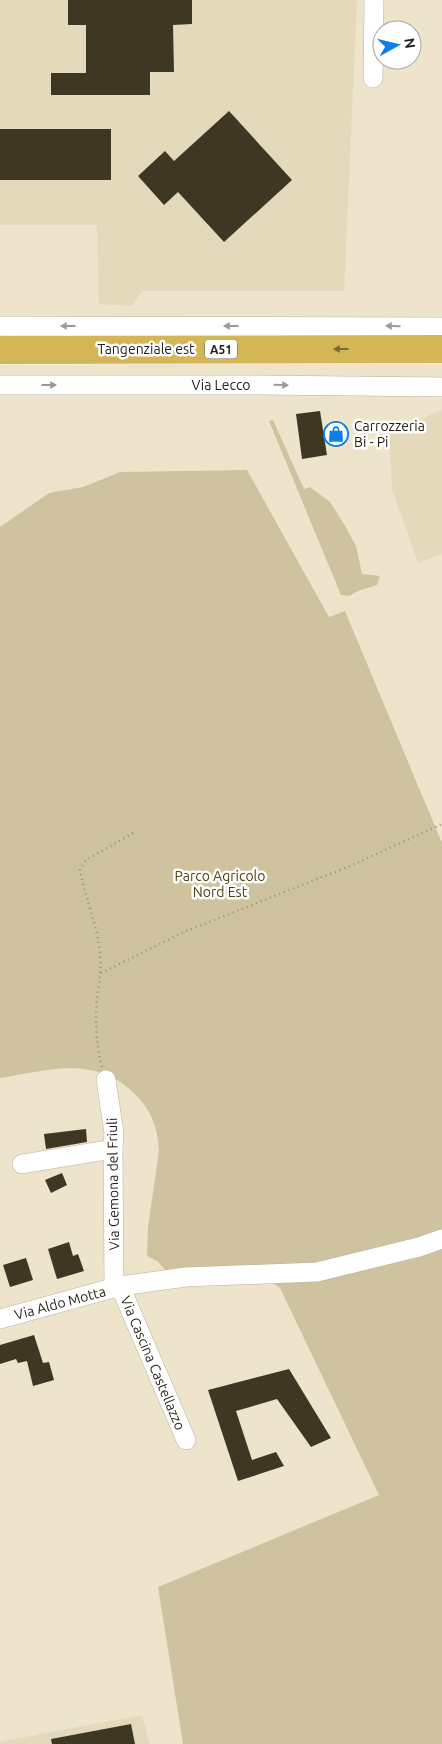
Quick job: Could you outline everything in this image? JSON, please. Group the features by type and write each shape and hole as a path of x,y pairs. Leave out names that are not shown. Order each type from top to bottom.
{"highway":[{"name":"Tangenziale est","path":"0,350 442,348"},
{"name":"Tangenziale est","path":"0,368 442,368"}],"street":[{"path":"373,78 374,0"},
{"path":"0,326 442,327"},
{"name":"Via Lecco","path":"0,385 442,387"},
{"name":"Via Gemona del Friuli","path":"106,1080 114,1133 117,1287"},
{"path":"22,1164 113,1150"},
{"name":"Via Aldo Motta","path":"0,1319 117,1287 186,1277 317,1272 411,1249 442,1239"},
{"name":"Via Cascina Castellazzo","path":"117,1287 186,1440"}],"path":[{"path":"101,973 184,932 350,866 442,824"},
{"path":"106,1080 98,1053 96,1032 101,954 96,930 83,890 80,870 86,860 135,832"}],"shaded area":[{"path":"0,0 357,0 344,291 142,291 132,306 99,304 97,225 0,225"},
{"path":"442,410 442,554 418,563 392,489 388,433"},
{"path":"142,1715 150,1744 0,1744 0,1742 4,1741"}],"green space":[{"path":"273,420 304,489 310,487 330,502 356,546 362,574 380,576 377,585 349,596 341,595 269,421"},
{"name":"Parco Agricolo Nord Est","path":"247,470 329,617 345,611 442,843 442,1744 183,1744 158,1587 379,1495 280,1288 272,1282 168,1273 157,1261 147,1256 148,1227 159,1151 155,1127 149,1112 140,1099 119,1081 87,1069 53,1069 0,1078 0,527 49,493 83,487 120,472"}],"building":[{"path":"68,0 192,0 192,24 173,25 174,72 150,72 150,95 51,95 51,73 86,73 86,25 68,25"},
{"path":"229,111 292,180 224,242 178,192 164,205 138,176 165,151 174,161"},
{"path":"0,129 111,129 111,180 0,180"},
{"path":"320,411 327,455 302,459 296,414"},
{"path":"86,1129 87,1142 46,1149 44,1134"},
{"path":"62,1173 67,1185 51,1193 45,1180"},
{"path":"69,1242 73,1256 78,1254 84,1271 57,1279 48,1249"},
{"path":"26,1258 33,1280 10,1287 3,1265"},
{"path":"34,1335 43,1363 49,1362 54,1380 33,1386 27,1361 18,1363 16,1359 0,1364 0,1345"},
{"path":"289,1369 331,1438 311,1447 277,1399 236,1411 252,1460 276,1452 284,1466 238,1481 208,1390"},
{"path":"131,1724 135,1744 52,1744 51,1739"}],"place":[{"name":"Carrozzeria Bi - Pi","path":"336,434"}]}
